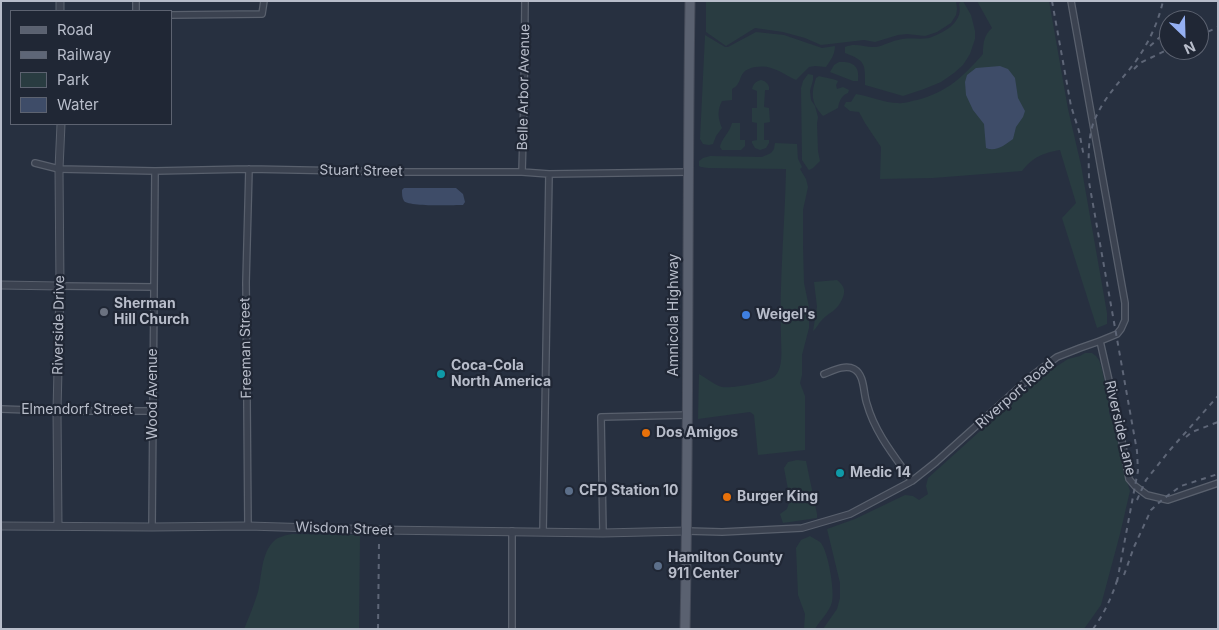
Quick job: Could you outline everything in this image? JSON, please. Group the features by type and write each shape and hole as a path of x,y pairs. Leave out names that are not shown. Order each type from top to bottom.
{"main road":[{"name":"Amnicola Highway","path":"685,629 690,1"}],"street":[{"path":"172,15 262,14 264,1"},
{"name":"Belle Arbor Avenue","path":"522,172 525,1"},
{"name":"Riverport Road","path":"687,531 802,528 850,514 912,481 936,462 1035,373 1057,357 1100,342 1116,334 1121,329 1125,320 1125,303 1071,1"},
{"name":"Riverside Drive","path":"58,526 57,411 60,286 60,125"},
{"name":"Stuart Street","path":"35,163 60,169 155,171 522,172 548,174 688,172"},
{"name":"Freeman Street","path":"248,526 246,282 249,170"},
{"name":"Wood Avenue","path":"152,527 155,171"},
{"path":"543,532 548,174"},
{"path":"1,285 154,287"},
{"name":"Riverside Lane","path":"1100,342 1129,479 1147,496 1168,500 1218,483"},
{"path":"824,374 843,367 853,369 861,377 867,406 879,434 912,481"},
{"name":"Elmendorf Street","path":"1,410 153,411"},
{"path":"603,533 601,416 688,415"},
{"name":"Wisdom Street","path":"1,526 248,526 603,533 687,531"},
{"path":"512,531 512,629"}],"green space":[{"path":"706,1 956,1 957,9 951,23 937,32 925,36 907,34 875,42 864,40 821,45 783,32 755,28 726,46 706,32"},
{"path":"963,1 971,15 975,39 970,54 963,65 954,73 941,82 903,96 865,85 863,64 857,58 845,53 845,47 853,45 876,47 902,39 925,39 935,36 952,26 956,21 959,16 959,4"},
{"path":"977,1 1049,1 1107,313 1107,324 1097,328 1062,218 1076,203 1060,150 1039,156 1022,171 933,178 880,179 881,147 859,112 850,111 844,106 846,102 851,102 856,94 900,103 928,97 954,83 983,54 987,33 992,28"},
{"path":"756,32 784,35 822,48 835,46 834,52 826,67 809,67 796,80 777,70 762,66 745,71 737,85 732,89 732,100 722,101 720,104 719,115 722,128 713,144 703,144 700,139 705,35 728,47"},
{"path":"839,62 848,62 857,68 858,81 853,81 830,72 834,65"},
{"path":"808,74 813,75 810,91 811,100 818,117 818,151 820,161 809,170 802,160 801,88"},
{"path":"819,76 838,81 837,89 843,87 849,90 841,99 838,108 823,116 816,107 813,98 814,84"},
{"path":"761,80 769,86 769,90 765,90 764,107 769,108 770,122 764,123 764,140 769,140 769,143 766,148 760,150 755,148 752,143 752,141 757,140 757,123 752,122 752,108 757,108 757,91 752,89 755,83"},
{"path":"732,123 740,123 740,140 745,140 745,146 741,150 722,150 721,144"},
{"path":"775,143 797,144 798,159 802,167 800,169 808,187 803,210 803,246 804,283 809,307 809,328 802,355 800,383 805,396 805,450 758,455 754,415 750,412 698,419 699,374 720,386 733,387 770,379 774,377 779,369 781,358 781,295 786,169 708,168 699,166 699,161 710,156 762,157 771,153"},
{"path":"837,280 844,289 841,302 813,331 817,307 814,282"},
{"path":"1085,353 1092,353 1096,356 1102,369 1109,413 1115,428 1130,491 1101,605 1084,629 823,629 837,609 840,598 840,583 827,529 855,519 905,495 913,496 919,500 928,494 926,486 928,478 1040,377 1068,359"},
{"path":"806,461 817,518 783,523 780,514 787,509 790,500 784,468 788,462"},
{"path":"292,534 360,535 359,629 244,629 258,592 263,565 270,546 282,536"},
{"path":"810,536 820,542 826,553 833,597 829,610 815,629 804,629 805,614 798,595 796,548 801,540"}],"water":[{"path":"1000,66 1008,69 1015,78 1018,98 1025,111 1016,127 1013,139 1000,147 990,149 986,148 984,124 973,110 966,95 965,82 967,75 976,68"},
{"path":"404,188 456,188 463,194 465,202 463,205 408,203 402,197 402,190"}],"railway":[{"path":"1052,1 1071,106 1079,131 1084,157"},
{"path":"1117,582 1138,471 1137,451 1089,182 1089,146 1091,131 1097,115 1106,99 1145,47 1156,25 1163,1"},
{"path":"1209,31 1218,27"},
{"path":"1150,46 1159,38"},
{"path":"1134,69 1140,63 1159,54"},
{"path":"1137,500 1146,480 1218,396"},
{"path":"1186,437 1192,432 1218,422"},
{"path":"1124,575 1134,547 1151,510 1181,486 1218,474"},
{"path":"378,629 379,542"},
{"path":"1093,629 1108,604 1118,577"}],"place":[{"name":"Sherman Hill Church","path":"104,312"},
{"name":"Weigel's","path":"746,315"},
{"name":"Coca-Cola North America","path":"441,374"},
{"name":"Dos Amigos","path":"646,433"},
{"name":"Medic 14","path":"840,473"},
{"name":"CFD Station 10","path":"569,491"},
{"name":"Burger King","path":"727,497"},
{"name":"Hamilton County 911 Center","path":"658,566"}]}
